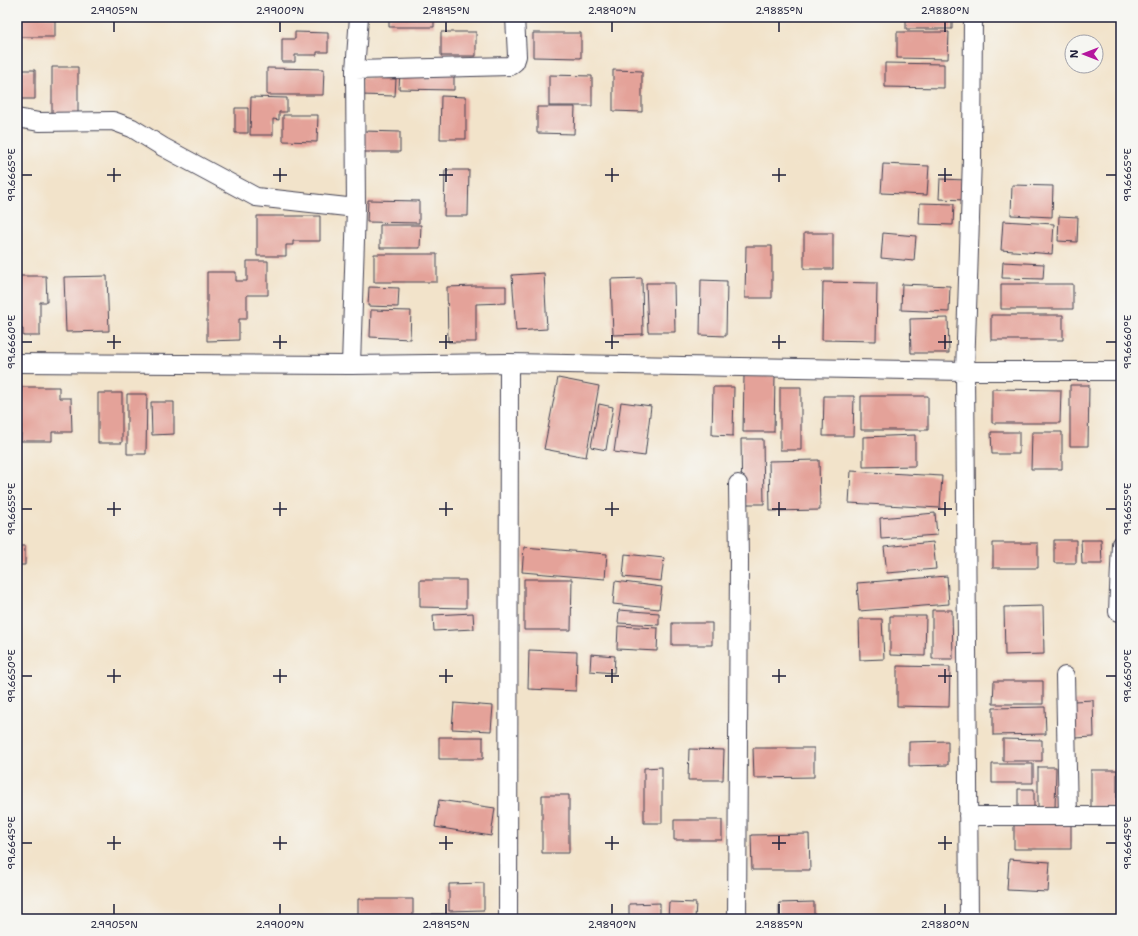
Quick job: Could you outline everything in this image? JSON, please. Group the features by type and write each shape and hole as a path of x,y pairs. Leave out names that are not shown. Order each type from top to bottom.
{"street":[{"path":"351,364 356,208 355,70 359,17"},
{"path":"355,70 510,66 515,62 517,56 515,17"},
{"path":"969,919 965,371 972,158 973,17"},
{"path":"17,118 39,122 113,122 132,128 163,147 256,197 356,208"},
{"path":"17,363 509,363 965,371 1121,371"},
{"path":"508,919 509,363"},
{"path":"737,919 738,484"},
{"path":"1118,612 1121,544"},
{"path":"1065,676 1068,816"},
{"path":"968,816 1121,816"}],"building":[{"path":"17,17 55,17 55,37 17,37"},
{"path":"389,17 434,17 434,27 389,27"},
{"path":"906,17 952,17 952,29 906,29"},
{"path":"295,32 328,33 328,52 317,52 317,55 295,55 295,62 282,62 282,39 295,39"},
{"path":"441,32 476,32 476,56 441,56"},
{"path":"897,32 949,32 948,59 897,58"},
{"path":"533,33 581,33 581,58 533,57"},
{"path":"885,63 944,64 944,88 885,87"},
{"path":"52,67 78,67 78,114 52,118"},
{"path":"267,68 324,69 323,95 267,95"},
{"path":"400,69 454,70 454,90 399,89"},
{"path":"17,70 35,70 35,99 17,99"},
{"path":"613,70 642,71 642,112 613,111"},
{"path":"549,75 592,76 592,106 549,106"},
{"path":"362,78 396,79 395,96 361,95"},
{"path":"441,96 466,97 466,139 440,139"},
{"path":"251,97 287,98 287,112 279,112 279,120 273,119 273,135 250,135"},
{"path":"537,107 575,107 574,134 537,133"},
{"path":"235,108 248,108 248,133 235,133"},
{"path":"283,115 318,115 317,142 283,141"},
{"path":"364,131 400,132 400,152 363,152"},
{"path":"883,164 929,166 927,195 881,193"},
{"path":"445,170 469,170 468,216 444,216"},
{"path":"940,179 966,180 965,200 939,199"},
{"path":"1012,185 1053,186 1052,217 1011,215"},
{"path":"368,200 419,201 419,223 367,222"},
{"path":"920,203 954,204 953,225 919,224"},
{"path":"257,216 320,216 320,241 293,241 293,245 286,245 286,256 257,256"},
{"path":"1059,216 1078,217 1077,242 1058,241"},
{"path":"1003,221 1054,224 1052,254 1001,250"},
{"path":"380,225 421,225 420,248 380,248"},
{"path":"804,233 833,233 833,269 804,269"},
{"path":"883,233 916,236 914,261 881,258"},
{"path":"746,246 772,246 772,298 745,298"},
{"path":"374,254 437,254 437,282 374,282"},
{"path":"247,261 268,261 268,295 247,295 247,319 239,319 239,340 207,341 207,272 236,272 236,281 247,281"},
{"path":"1003,262 1044,264 1043,279 1002,278"},
{"path":"544,273 547,329 516,331 512,275"},
{"path":"17,276 46,276 47,302 40,302 40,336 23,336 23,329 17,329"},
{"path":"107,276 109,331 66,332 64,277"},
{"path":"642,278 643,334 613,335 611,279"},
{"path":"701,280 727,281 726,336 700,335"},
{"path":"823,282 877,283 876,341 822,340"},
{"path":"646,283 674,283 675,332 648,332"},
{"path":"902,284 950,286 949,312 901,310"},
{"path":"1001,284 1073,284 1073,309 1001,309"},
{"path":"506,286 506,303 476,304 476,342 448,342 447,287"},
{"path":"369,287 399,288 398,307 368,306"},
{"path":"371,310 411,311 410,339 370,337"},
{"path":"991,315 1063,315 1063,340 991,340"},
{"path":"948,318 949,353 911,353 910,319"},
{"path":"744,376 775,376 774,432 743,432"},
{"path":"558,378 599,386 586,457 544,449"},
{"path":"1070,385 1089,385 1088,446 1070,446"},
{"path":"21,387 59,387 59,398 71,398 72,432 52,432 52,441 21,441"},
{"path":"713,387 734,387 733,436 712,435"},
{"path":"780,387 801,387 801,450 780,450"},
{"path":"992,389 1061,390 1060,423 992,423"},
{"path":"98,393 122,393 122,443 98,443"},
{"path":"127,394 147,394 146,454 127,454"},
{"path":"824,396 854,396 853,436 823,436"},
{"path":"861,396 928,396 928,430 861,430"},
{"path":"151,402 174,402 174,434 152,435"},
{"path":"621,402 651,406 645,456 614,452"},
{"path":"599,404 613,407 606,450 591,447"},
{"path":"991,432 1019,432 1019,454 992,454"},
{"path":"1032,432 1062,432 1062,469 1031,469"},
{"path":"915,435 915,466 863,467 863,437"},
{"path":"741,439 763,439 764,504 742,504"},
{"path":"819,460 820,510 770,511 769,461"},
{"path":"851,471 942,476 940,508 849,503"},
{"path":"935,513 937,535 881,539 880,518"},
{"path":"1054,540 1076,540 1076,563 1054,563"},
{"path":"1081,540 1101,540 1102,564 1082,564"},
{"path":"933,542 936,569 887,573 884,547"},
{"path":"993,543 1038,543 1038,568 993,568"},
{"path":"17,546 25,546 25,565 17,565"},
{"path":"524,547 607,554 605,579 522,572"},
{"path":"625,554 664,558 661,581 623,577"},
{"path":"947,576 949,604 859,611 857,583"},
{"path":"524,579 572,579 571,630 524,630"},
{"path":"420,580 466,580 466,608 420,607"},
{"path":"615,581 662,587 659,609 613,604"},
{"path":"1043,606 1044,654 1005,655 1004,607"},
{"path":"619,610 659,613 659,625 618,623"},
{"path":"932,610 952,610 953,659 932,659"},
{"path":"473,613 474,629 434,631 433,615"},
{"path":"890,616 926,616 925,656 890,655"},
{"path":"859,619 882,619 884,659 860,660"},
{"path":"672,623 712,623 712,645 672,645"},
{"path":"618,626 658,628 657,651 617,649"},
{"path":"529,650 577,652 576,691 528,689"},
{"path":"591,654 615,656 614,673 590,671"},
{"path":"897,666 950,667 949,707 897,706"},
{"path":"994,681 1043,681 1043,704 993,704"},
{"path":"1093,700 1094,737 1075,738 1074,701"},
{"path":"454,703 493,706 491,731 452,729"},
{"path":"1045,707 1046,734 993,735 993,708"},
{"path":"439,737 483,737 483,759 439,759"},
{"path":"1003,739 1042,740 1042,761 1003,761"},
{"path":"948,741 948,765 909,766 909,742"},
{"path":"753,748 814,748 814,777 754,778"},
{"path":"689,749 724,750 723,780 688,780"},
{"path":"992,764 1033,764 1033,783 992,783"},
{"path":"662,767 662,823 644,823 644,768"},
{"path":"1038,767 1056,767 1055,809 1038,808"},
{"path":"1091,770 1117,770 1117,807 1091,807"},
{"path":"1018,789 1034,789 1034,809 1018,809"},
{"path":"542,795 569,795 569,853 542,853"},
{"path":"439,800 495,808 491,836 435,827"},
{"path":"674,820 722,820 722,840 674,840"},
{"path":"1014,823 1071,823 1071,849 1014,849"},
{"path":"809,834 810,870 752,870 751,835"},
{"path":"1009,859 1050,862 1048,892 1007,890"},
{"path":"484,883 484,910 449,911 449,884"},
{"path":"358,899 413,899 413,919 358,919"},
{"path":"669,902 696,903 695,919 668,919"},
{"path":"814,902 814,919 779,919 779,903"},
{"path":"660,903 660,919 629,919 629,904"},
{"path":"432,914 456,914 456,919 432,919"}]}
